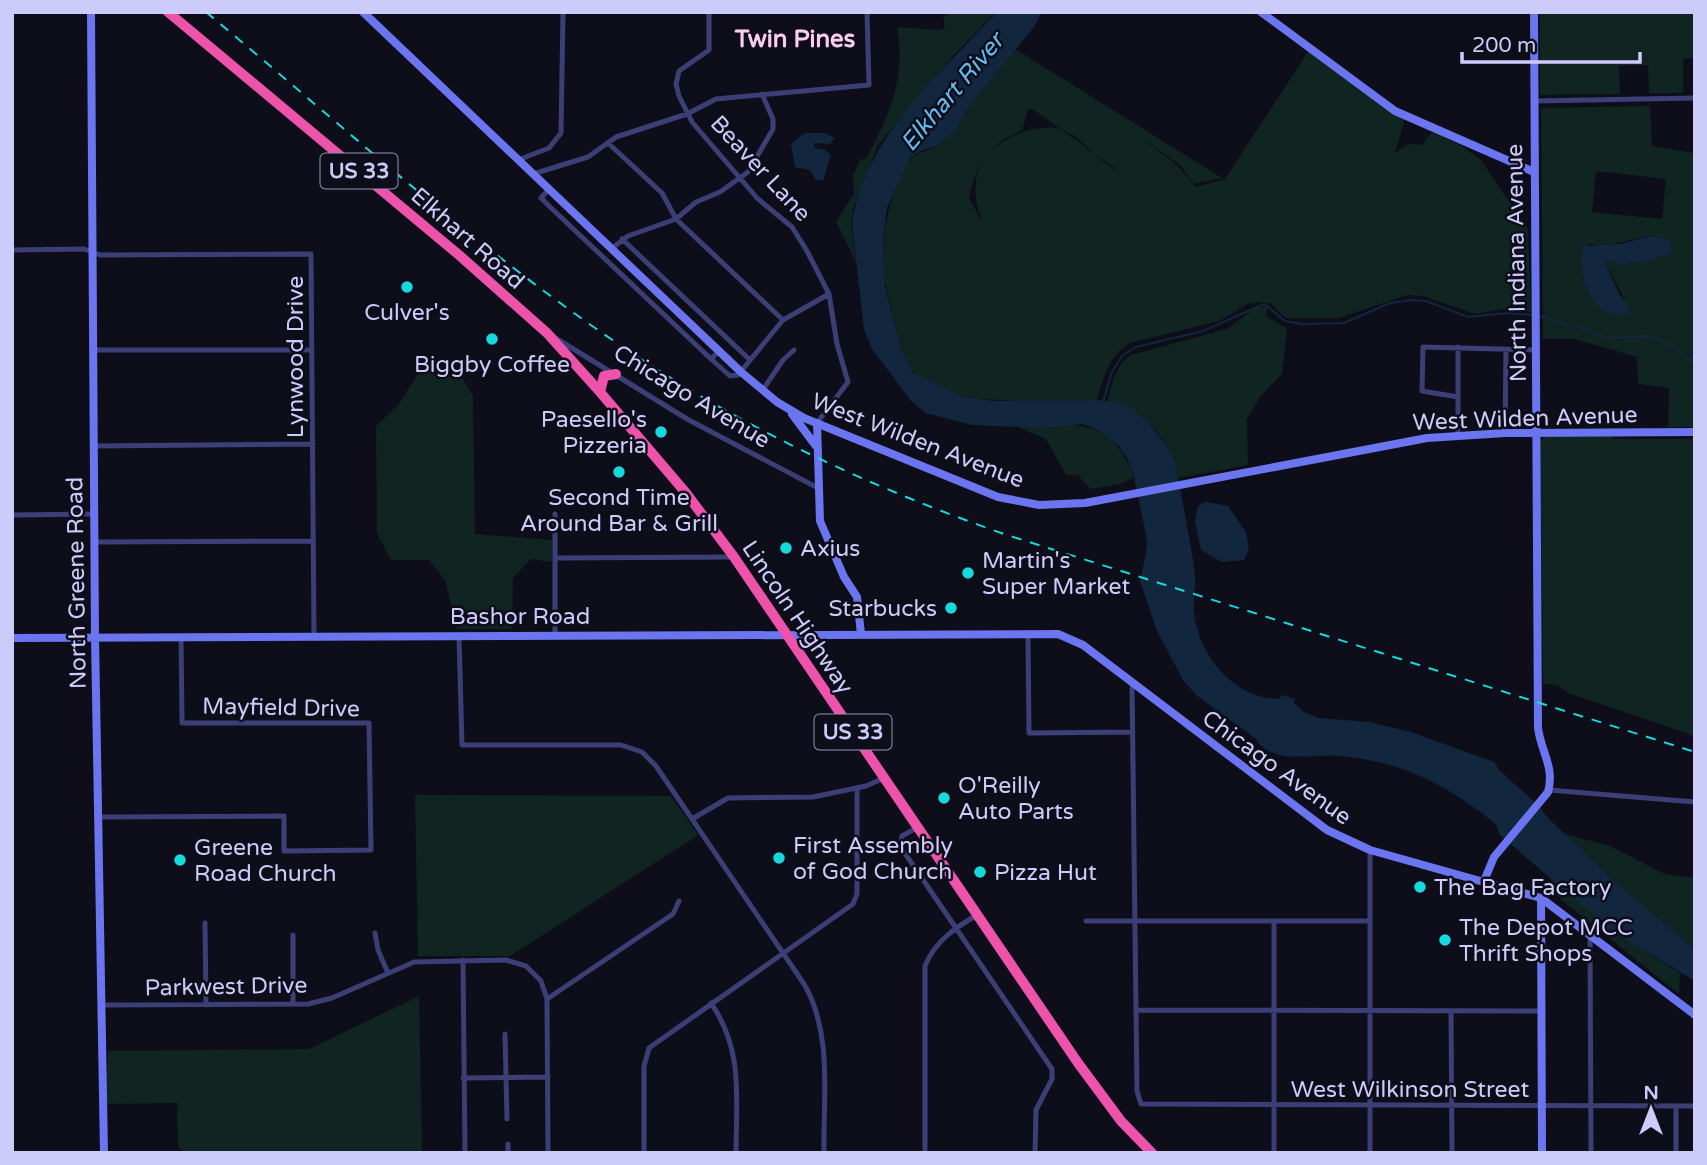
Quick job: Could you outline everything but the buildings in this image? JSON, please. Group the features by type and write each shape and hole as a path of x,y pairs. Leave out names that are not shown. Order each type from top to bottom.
{"highway":[{"name":"Elkhart Road","path":"168,12 408,211 547,333"},
{"name":"Lincoln Highway","path":"547,333 686,492 734,557 1105,1101 1141,1148"},
{"path":"600,391 604,376 616,374"},
{"name":"US 33","path":"1141,1148 1152,1153"}],"street":[{"name":"North Greene Road","path":"91,12 95,637 104,1153"},
{"name":"West Wilden Avenue","path":"363,12 762,391 788,410 817,423 968,485 1020,502 1060,506 1383,445 1458,436 1506,433 1695,432"},
{"path":"519,160 549,148 561,133 563,12"},
{"name":"Beaver Lane","path":"709,12 709,50 682,67 677,78 679,96 687,114 739,179 792,227 830,294 836,337 848,382 817,423"},
{"path":"533,174 588,157 622,134 687,114 716,99 869,85 867,12"},
{"path":"1261,12 1395,110 1534,172"},
{"name":"North Indiana Avenue","path":"1534,12 1538,728 1550,768 1549,790"},
{"path":"611,248 622,239 676,219 696,202 739,179 756,163 772,133 773,119 762,94"},
{"path":"1534,101 1695,98"},
{"path":"608,144 662,193 676,219 783,320"},
{"path":"549,189 541,198 730,376 741,372 783,320 830,294"},
{"path":"622,239 750,360"},
{"path":"12,250 84,249 93,253"},
{"name":"Lynwood Drive","path":"93,253 311,254 314,636"},
{"path":"625,277 632,269"},
{"name":"Chicago Avenue","path":"547,333 687,419 818,488"},
{"path":"1458,397 1427,394 1421,386 1423,347 1536,350"},
{"path":"1458,347 1458,436"},
{"path":"1506,349 1506,433"},
{"path":"94,350 312,350"},
{"path":"762,391 783,360 794,350"},
{"path":"711,359 719,351"},
{"path":"788,410 810,434 817,448"},
{"path":"817,423 822,528 857,597 861,634"},
{"path":"94,446 313,444"},
{"path":"12,515 94,514"},
{"path":"555,514 555,635"},
{"path":"94,542 313,541"},
{"path":"555,558 734,557"},
{"path":"1028,634 1029,733 1133,732"},
{"name":"Chicago Avenue","path":"1028,634 1058,634 1076,640 1326,830 1370,850 1541,898 1695,1015"},
{"name":"Bashor Road","path":"12,638 1028,634"},
{"name":"Mayfield Drive","path":"99,817 284,816 284,851 371,850 369,723 182,723 181,636"},
{"path":"459,636 462,745 621,745 642,752 656,766 811,996 820,1024 824,1153"},
{"path":"1132,684 1136,1010 1542,1011"},
{"path":"692,819 728,799 801,798 857,789 884,778"},
{"path":"644,1153 645,1056 660,1038 853,904 857,894 857,789"},
{"path":"1484,881 1491,862 1549,790 1695,802"},
{"path":"918,827 902,836 900,846 1053,1073 1036,1110 1035,1153"},
{"path":"1370,850 1370,1153"},
{"path":"1541,898 1542,1153"},
{"path":"547,999 673,914 679,901"},
{"path":"925,1153 923,980 930,953 956,929 977,915"},
{"path":"1086,921 1370,921"},
{"path":"1273,921 1274,1153"},
{"path":"205,923 206,1005"},
{"path":"375,933 377,946 388,973"},
{"path":"1590,934 1591,1153"},
{"path":"293,935 293,1004"},
{"path":"463,960 465,1153"},
{"name":"Parkwest Drive","path":"101,1005 321,1003 420,961 521,963 537,975 547,999 548,1153"},
{"path":"711,1003 726,1026 734,1050 736,1153"},
{"name":"West Wilkinson Street","path":"1136,1010 1137,1091 1139,1102 1146,1106 1695,1106"},
{"path":"1451,1011 1452,1153"},
{"path":"505,1034 507,1119"},
{"path":"463,1078 548,1077"},
{"path":"1676,1106 1676,1153"},
{"path":"508,1144 508,1153"}],"green space":[{"path":"952,12 996,12 952,57 878,145 853,209 851,225 856,262 836,222 854,193 853,175 861,159 866,159 889,111 899,63 897,27 941,30 945,27 943,17"},
{"path":"1540,12 1695,12 1695,58 1683,59 1683,93 1649,93 1648,65 1619,66 1620,94 1540,95"},
{"path":"1015,49 1222,178 1194,184 1180,165 1143,139 1178,166 1196,187 1225,179 1310,49 1406,116 1395,153 1408,144 1422,145 1432,132 1462,146 1480,159 1528,229 1531,312 1503,309 1475,314 1423,296 1408,295 1338,318 1286,318 1270,303 1259,302 1248,304 1219,321 1130,343 1112,361 1097,400 998,400 946,392 926,383 912,370 904,355 886,287 883,252 891,202 907,163 914,156 937,146 958,124 966,109","holes":["1028,109 1034,110 1061,130 1028,130 995,148 1022,131","1061,130 1078,139 1095,153","1095,153 1119,171 1105,163","980,166 976,181 978,210 983,224 969,198"]},
{"path":"1650,106 1652,146 1695,153 1695,427 1668,427 1669,388 1638,384 1637,357 1574,339 1543,339 1541,108","holes":["1596,171 1666,179 1662,219 1592,212","1650,236 1671,240 1672,255 1630,264 1608,260 1605,263 1625,300 1582,264 1589,244 1604,246"]},
{"path":"1258,306 1267,307 1267,317 1287,328 1282,374 1260,397 1247,419 1248,465 1178,478 1170,452 1154,428 1133,410 1107,402 1118,370 1131,355 1227,329"},
{"path":"426,362 463,379 473,396 475,534 552,540 552,562 531,559 513,578 512,629 457,629 445,580 429,560 391,560 377,534 376,426 398,405"},
{"path":"1061,424 1087,428 1108,437 1123,454 1134,478 1120,484 1090,489 1078,475 1066,475 1046,439 1018,427"},
{"path":"1613,436 1613,439 1695,439 1695,736 1568,693 1557,685 1543,684 1540,441 1545,437"},
{"path":"415,795 671,796 698,835 510,956 418,956"},
{"path":"1565,834 1610,846 1665,874 1695,878 1695,949 1619,885"},
{"path":"1546,873 1613,931 1680,973 1679,994 1553,893 1553,883"},
{"path":"419,996 422,1153 185,1153 178,1147 177,1103 106,1104 108,1051 309,1049"}],"water":[{"name":"Elkhart River","path":"997,12 1042,12 1034,27 967,109 954,132 937,146 910,158 887,208 883,241 885,287 901,348 913,373 962,396 994,401 1097,400 1124,403 1148,421 1169,449 1175,463 1195,574 1194,607 1197,628 1203,644 1221,672 1233,683 1263,697 1279,699 1281,695 1295,699 1294,703 1304,712 1319,718 1369,722 1411,732 1494,762 1500,771 1619,885 1695,949 1695,981 1612,931 1499,834 1496,824 1442,787 1405,770 1364,759 1283,755 1272,753 1263,747 1196,695 1183,680 1157,631 1140,581 1147,548 1134,477 1127,458 1118,445 1084,424 1043,428 972,425 926,413 911,401 872,349 864,329 852,225 859,193 888,135 929,83"},
{"path":"805,133 825,133 835,138 830,144 814,143 814,148 825,150 831,155 823,181 815,179 810,170 795,167 791,144"},
{"path":"1650,236 1671,240 1672,255 1630,264 1608,260 1605,263 1619,294 1629,307 1628,313 1615,314 1605,311 1589,294 1582,270 1583,246 1621,244"},
{"path":"1205,502 1228,506 1246,532 1249,549 1244,560 1222,562 1201,550 1195,522 1198,506"}],"waterway":[{"path":"1103,402 1112,372 1122,356 1136,347 1203,331 1264,304 1285,321 1301,324 1344,323 1390,303 1412,300 1426,301 1468,317 1507,313 1534,315"},
{"path":"1539,316 1612,338 1645,336 1662,340 1695,363"}],"railway":[{"path":"206,12 419,192 528,279 641,359 773,436 911,499 1007,535 1695,752"}],"place":[{"name":"Culver's","path":"407,287"},
{"name":"Biggby Coffee","path":"492,339"},
{"name":"Paesello's Pizzeria","path":"661,432"},
{"name":"Second Time Around Bar & Grill","path":"619,472"},
{"name":"Axius","path":"786,548"},
{"name":"Martin's Super Market","path":"968,573"},
{"name":"Starbucks","path":"951,608"},
{"name":"O'Reilly Auto Parts","path":"944,798"},
{"name":"First Assembly of God Church","path":"779,858"},
{"name":"Greene Road Church","path":"180,860"},
{"name":"Pizza Hut","path":"980,872"},
{"name":"The Bag Factory","path":"1420,887"},
{"name":"The Depot MCC Thrift Shops","path":"1445,940"}],"district":[{"name":"Twin Pines","path":"795,39"}]}
